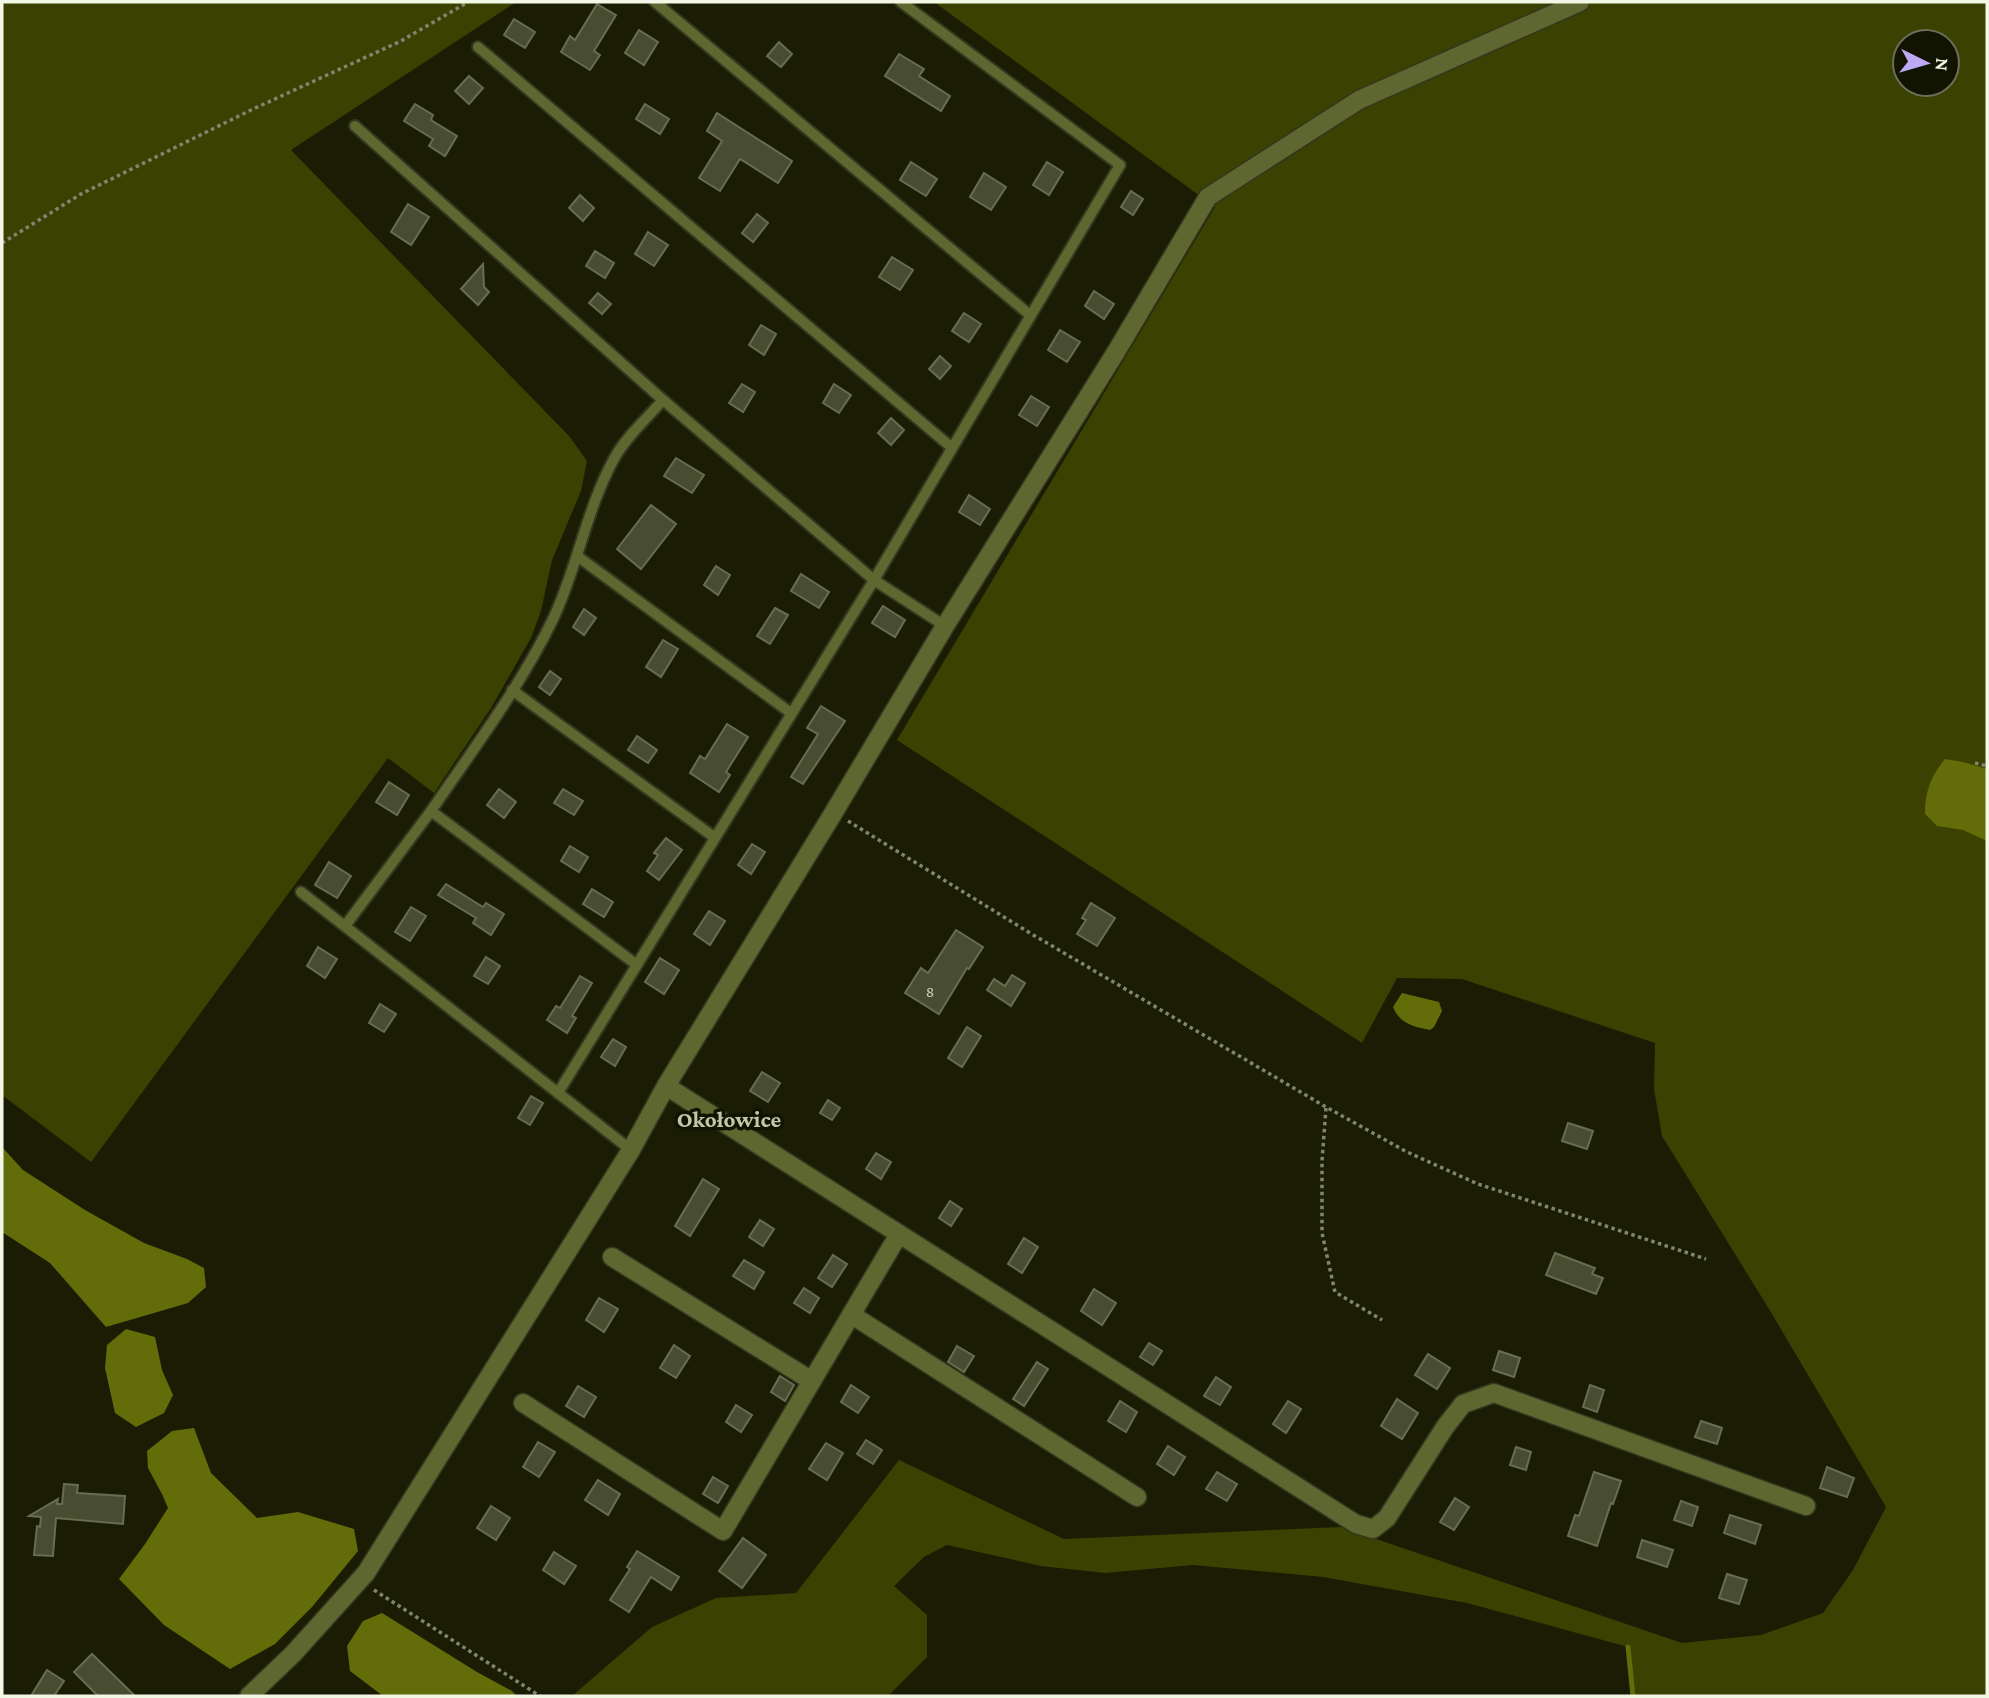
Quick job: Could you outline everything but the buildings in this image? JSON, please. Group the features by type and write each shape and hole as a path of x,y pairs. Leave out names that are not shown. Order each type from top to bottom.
{"street":[{"path":"249,1696 293,1654 373,1562 631,1150 666,1086 945,626 1116,352 1208,197 1359,100 1580,2"},
{"path":"666,1086 1356,1524 1373,1529 1387,1518 1445,1427 1463,1404 1494,1393 1806,1506"},
{"path":"523,1404 723,1531 899,1234"},
{"path":"612,1257 812,1381"},
{"path":"852,1315 1137,1497"}],"lane":[{"path":"655,2 1030,315"},
{"path":"558,1093 874,580 1120,165 901,2"},
{"path":"478,47 951,447"},
{"path":"355,126 663,400 874,580 945,626"},
{"path":"345,926 431,811 512,690 553,617 590,514 616,456 663,400"},
{"path":"577,556 791,713"},
{"path":"512,690 715,837"},
{"path":"431,811 636,965"},
{"path":"301,892 631,1150"}],"path":[{"path":"2,243 81,194 251,110 401,41 468,2"},
{"path":"1975,763 1987,766"},
{"path":"834,812 1030,933 1407,1152 1478,1184 1706,1259"},
{"path":"1326,1107 1322,1161 1322,1233 1335,1292 1382,1320"},
{"path":"359,1581 540,1696"}],"shaded area":[{"path":"2,2 516,2 291,150 570,437 587,461 581,491 552,560 541,611 531,638 491,708 434,793 388,758 91,1162 2,1095"},
{"path":"934,2 1987,2 1987,1696 1633,1696 1628,1647 1467,1603 1323,1577 1193,1565 1105,1573 1041,1566 947,1545 924,1557 894,1586 927,1615 927,1657 888,1696 572,1696 652,1627 716,1598 796,1593 899,1460 1064,1539 1341,1527 1682,1643 1761,1635 1823,1613 1853,1570 1886,1507 1769,1309 1662,1136 1654,1089 1655,1043 1462,979 1397,978 1362,1043 897,740 1215,207"},
{"path":"1945,759 1987,769 1987,841 1963,830 1937,826 1925,814 1930,784"},
{"path":"1402,993 1439,1002 1442,1011 1434,1027 1430,1030 1418,1028 1399,1017 1393,1007"},
{"path":"2,1147 23,1170 85,1210 144,1243 204,1268 206,1287 188,1303 106,1327 50,1263 2,1232"},
{"path":"126,1329 155,1337 162,1370 173,1395 164,1413 136,1427 115,1413 105,1368 107,1345"},
{"path":"194,1428 211,1473 257,1518 298,1512 354,1529 358,1551 312,1607 275,1644 230,1669 164,1625 119,1579 168,1508 148,1468 147,1451 172,1431"},
{"path":"382,1613 517,1696 383,1696 350,1671 347,1646 363,1621"}],"waterway":[{"path":"1628,1647 1633,1696"}],"district":[{"name":"Okołowice","path":"729,1119"}]}
